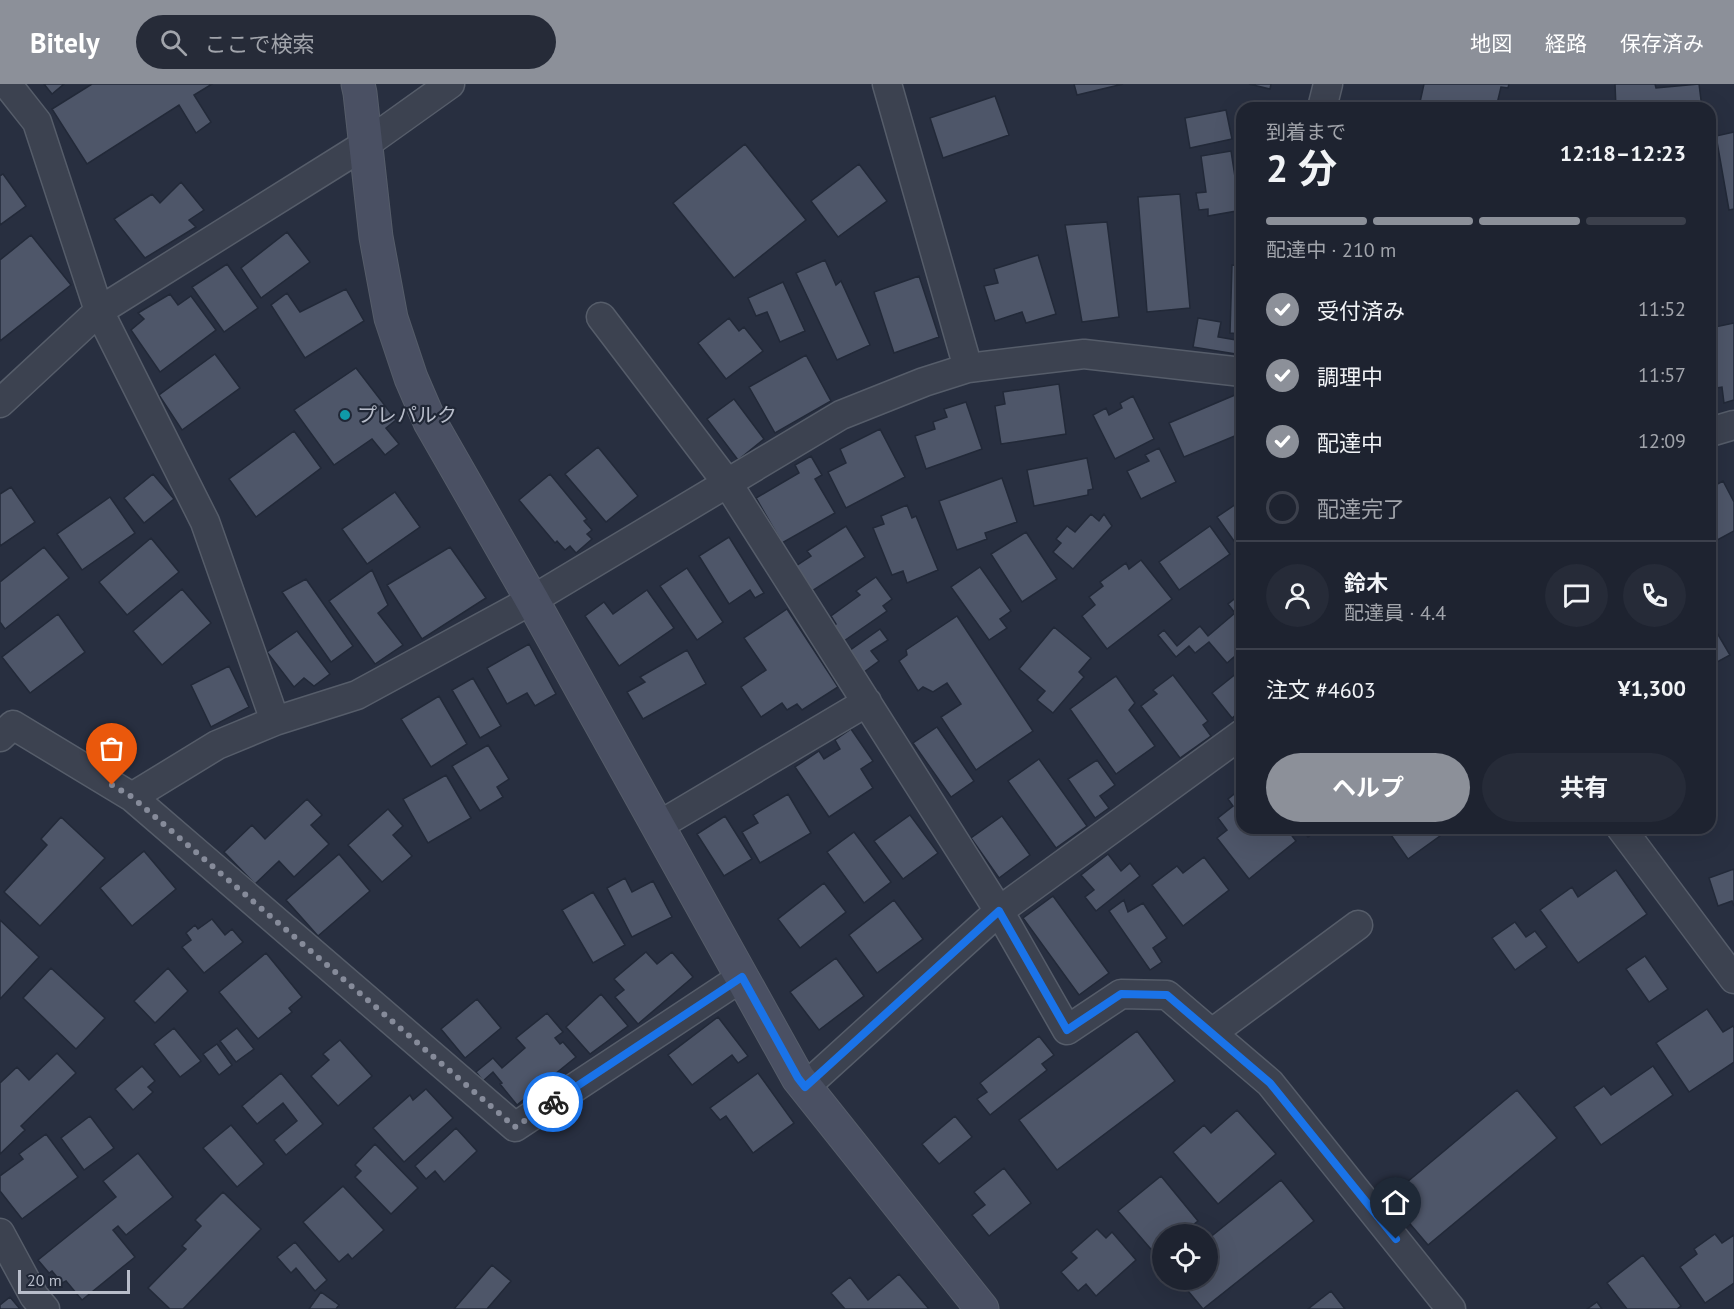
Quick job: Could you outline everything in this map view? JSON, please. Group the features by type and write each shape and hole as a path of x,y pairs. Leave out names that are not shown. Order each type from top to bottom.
{"street":[{"path":"8,84 37,122 99,311 205,522 275,721"},
{"path":"358,84 376,237 391,318 411,378 430,422 532,600 798,1078 982,1309"},
{"path":"0,403 99,311 366,144 450,84"},
{"path":"887,84 968,368"},
{"path":"1324,102 1328,84"},
{"path":"601,317 728,484 999,911 1067,1030 1121,994 1167,995 1270,1083 1451,1309"},
{"path":"132,797 217,745 275,721 357,695 532,600 842,416 924,382 968,368 1084,354 1236,371"},
{"path":"1716,430 1734,425"},
{"path":"658,826 867,702"},
{"path":"4,723 132,797 515,1127 742,977"},
{"path":"805,1087 999,911 1236,738"},
{"path":"1625,834 1734,979"},
{"path":"1212,1032 1358,925"},
{"path":"0,1233 34,1296 45,1309"}],"building":[{"path":"44,84 64,84 52,94"},
{"path":"92,84 212,84 194,95 211,122 196,133 179,105 87,164 52,109"},
{"path":"1074,84 1123,84 1077,95"},
{"path":"1249,84 1271,84 1270,89"},
{"path":"1424,84 1509,84 1508,88 1501,87 1497,102 1420,102"},
{"path":"1615,84 1655,84 1656,88 1699,84 1701,102 1616,102"},
{"path":"995,96 1009,135 943,158 930,118"},
{"path":"1226,110 1232,139 1190,148 1185,118"},
{"path":"1734,132 1734,209 1729,210 1716,136"},
{"path":"745,144 806,220 734,278 673,203"},
{"path":"1231,151 1236,177 1236,211 1208,216 1208,209 1199,210 1196,193 1206,192 1201,156"},
{"path":"859,164 887,201 838,237 811,201"},
{"path":"3,174 26,206 0,225 0,176"},
{"path":"181,182 204,210 189,220 196,227 145,258 114,219 152,194 160,203"},
{"path":"1180,194 1190,308 1147,312 1138,197"},
{"path":"1107,222 1119,317 1082,322 1065,225"},
{"path":"287,232 310,262 261,298 241,268"},
{"path":"31,235 71,285 0,341 0,260"},
{"path":"1038,255 1056,314 1026,323 1022,312 995,321 984,286 998,283 994,269"},
{"path":"825,260 836,285 841,281 870,345 837,360 796,273"},
{"path":"227,264 258,308 224,332 192,287"},
{"path":"1232,265 1236,265 1236,334 1230,333"},
{"path":"919,276 939,337 894,353 874,292"},
{"path":"783,282 805,331 780,342 767,312 756,316 748,298"},
{"path":"346,289 364,321 305,358 271,305 287,293 300,312"},
{"path":"170,294 178,305 191,296 216,330 160,372 131,330 144,319 138,313"},
{"path":"729,318 739,331 744,327 763,351 726,379 698,343"},
{"path":"1198,318 1221,322 1218,337 1236,340 1236,354 1193,347"},
{"path":"1734,323 1734,400 1724,403 1722,387 1716,388 1716,327"},
{"path":"215,354 240,388 182,430 159,395"},
{"path":"806,355 831,401 775,433 749,387"},
{"name":"プレパルク","path":"356,368 396,420 386,428 399,444 385,455 372,439 334,465 294,410"},
{"path":"1059,384 1066,434 1001,444 995,406 1005,404 1003,392"},
{"path":"1236,395 1236,435 1184,457 1169,423"},
{"path":"1133,396 1154,439 1115,459 1093,415 1106,408 1109,415 1122,408 1120,403"},
{"path":"734,399 764,439 738,460 707,419"},
{"path":"966,402 982,449 926,469 915,436 935,429 933,422 947,417 944,409"},
{"path":"880,429 905,477 846,508 828,472 846,463 840,449"},
{"path":"294,431 321,468 256,517 229,479"},
{"path":"598,447 638,496 606,522 565,474"},
{"path":"1159,448 1176,482 1141,499 1127,471 1149,461 1145,455"},
{"path":"811,456 822,475 815,479 835,513 782,543 756,498 799,473 795,465"},
{"path":"1087,458 1093,489 1088,490 1088,495 1034,506 1027,470"},
{"path":"153,474 174,499 144,523 124,498"},
{"path":"550,474 587,519 584,521 592,530 587,534 592,539 576,553 570,546 565,550 557,541 555,543 519,500"},
{"path":"1002,478 1017,522 985,533 987,539 957,550 939,501"},
{"path":"1723,481 1734,502 1734,531 1716,541 1716,485"},
{"path":"11,487 35,522 0,546 0,494"},
{"path":"395,492 420,527 367,564 342,529"},
{"path":"110,497 135,533 82,570 57,534"},
{"path":"1236,504 1236,544 1217,517"},
{"path":"907,505 912,518 916,516 938,570 907,583 903,571 892,575 873,528 884,524 881,516"},
{"path":"1091,514 1099,521 1104,514 1112,526 1073,569 1053,552 1061,543 1056,539 1067,526 1075,532"},
{"path":"846,526 865,557 812,591 796,566 811,556 807,551"},
{"path":"1210,526 1230,554 1179,590 1159,562"},
{"path":"1026,532 1057,579 1022,602 991,554"},
{"path":"729,537 764,593 755,598 750,590 729,604 699,556"},
{"path":"151,538 179,572 127,615 99,582"},
{"path":"44,547 69,578 5,629 0,622 0,582"},
{"path":"450,547 486,598 422,639 387,585"},
{"path":"1141,560 1172,599 1107,649 1082,616 1095,605 1089,597 1103,586 1100,582 1126,563 1129,569"},
{"path":"980,567 1011,611 1000,619 1007,628 989,640 951,587"},
{"path":"687,568 723,622 697,640 660,586"},
{"path":"372,570 388,605 378,613 403,645 375,664 329,601"},
{"path":"876,577 892,599 883,606 887,611 841,643 830,628 836,624 831,616 860,595 856,591"},
{"path":"306,579 353,646 331,662 282,592"},
{"path":"182,589 211,623 162,665 133,631"},
{"path":"647,590 674,628 619,666 585,616 604,602 613,614"},
{"path":"1236,598 1236,655 1227,663 1209,642 1195,653 1189,646 1176,657 1158,635 1164,630 1177,646 1200,626 1208,636 1235,613 1228,604"},
{"path":"787,609 838,687 802,710 797,704 787,710 782,703 761,717 741,687 766,670 744,638"},
{"path":"58,614 85,652 30,693 2,657"},
{"path":"957,616 1033,731 976,770 941,717 961,704 947,683 933,692 923,687 918,691 899,661 907,655 906,650"},
{"path":"1054,627 1091,658 1079,672 1084,677 1053,713 1037,700 1045,691 1019,669"},
{"path":"880,629 888,640 871,651 879,661 864,672 849,651"},
{"path":"297,631 330,674 314,686 304,678 294,687 267,652"},
{"path":"1716,631 1730,655 1716,663"},
{"path":"529,644 556,694 535,706 527,693 507,704 487,668"},
{"path":"687,650 706,684 643,719 627,692 645,682 640,677"},
{"path":"229,666 249,707 211,727 191,685"},
{"path":"1236,674 1236,715 1232,718 1212,693"},
{"path":"1173,675 1208,721 1203,725 1211,736 1180,758 1141,706 1157,694 1153,690"},
{"path":"1116,676 1135,703 1129,710 1155,746 1116,774 1070,709"},
{"path":"473,678 501,726 480,738 452,690"},
{"path":"439,696 467,744 431,767 401,719"},
{"path":"937,727 974,781 951,797 913,743"},
{"path":"851,729 873,761 861,769 873,788 829,817 795,767 819,751 824,759 840,749 835,740"},
{"path":"488,745 509,779 497,787 503,797 480,811 452,766"},
{"path":"1039,759 1087,826 1056,848 1008,781"},
{"path":"1097,760 1115,785 1100,796 1109,808 1095,818 1068,779"},
{"path":"446,775 471,818 428,843 403,799"},
{"path":"1236,793 1236,834 1291,834 1296,841 1249,879 1217,838 1227,830 1218,818 1233,806 1228,799"},
{"path":"788,794 811,833 760,863 742,832 758,823 753,815"},
{"path":"307,799 322,815 311,825 329,844 294,877 279,861 255,884 224,852 252,825 265,839"},
{"path":"388,809 403,826 393,835 412,856 382,882 348,845"},
{"path":"910,815 938,853 903,879 874,841"},
{"path":"725,816 752,859 724,876 697,834"},
{"path":"1002,816 1030,855 999,878 971,838"},
{"path":"61,817 105,858 40,926 4,892 47,845 41,839"},
{"path":"854,832 891,882 864,903 827,852"},
{"path":"1390,834 1443,834 1408,859"},
{"path":"144,851 176,889 132,926 100,888"},
{"path":"339,854 370,891 318,936 286,900"},
{"path":"1108,854 1121,871 1130,863 1140,876 1096,911 1085,897 1094,890 1081,875"},
{"path":"1204,857 1229,890 1183,926 1152,885 1177,866 1183,873"},
{"path":"1734,869 1734,906 1732,901 1718,906 1709,878"},
{"path":"1616,870 1647,914 1578,963 1540,910 1572,887 1578,897"},
{"path":"625,878 632,892 653,881 672,917 632,937 607,888"},
{"path":"824,883 846,912 800,948 778,919"},
{"path":"593,892 625,945 593,963 562,910"},
{"path":"1053,896 1109,973 1079,995 1023,918"},
{"path":"894,900 923,939 877,973 849,935"},
{"path":"1124,900 1128,912 1143,903 1167,938 1153,948 1162,962 1150,970 1109,911"},
{"path":"212,919 225,935 232,929 243,942 204,973 182,947 191,940 186,933 195,925 198,929"},
{"path":"0,920 39,957 0,999"},
{"path":"1515,922 1526,937 1535,931 1547,947 1515,970 1492,938"},
{"path":"646,952 657,964 672,952 693,977 638,1024 615,997 624,990 614,979"},
{"path":"266,953 302,997 289,1008 292,1012 258,1039 219,992"},
{"path":"1645,956 1668,989 1649,1002 1626,969"},
{"path":"836,958 864,996 819,1030 790,992"},
{"path":"51,968 105,1018 76,1049 23,998"},
{"path":"168,968 188,991 155,1023 134,1001"},
{"path":"601,994 628,1026 590,1054 566,1027"},
{"path":"477,999 501,1028 465,1058 441,1029"},
{"path":"1707,1009 1723,1032 1733,1026 1734,1062 1689,1092 1656,1043"},
{"path":"547,1013 563,1032 555,1038 560,1044 563,1042 576,1057 517,1105 493,1072 483,1081 476,1072 493,1058 502,1068 525,1048 516,1038"},
{"path":"718,1017 748,1056 738,1063 732,1055 692,1085 668,1055"},
{"path":"174,1028 201,1061 180,1077 154,1044"},
{"path":"237,1028 254,1049 236,1062 220,1041"},
{"path":"1137,1031 1175,1081 1057,1170 1019,1120"},
{"path":"1039,1036 1054,1055 1042,1064 1047,1070 990,1115 977,1099 987,1092 980,1083"},
{"path":"340,1040 372,1076 338,1106 311,1076 329,1060 323,1054"},
{"path":"217,1044 232,1065 219,1075 203,1054"},
{"path":"57,1053 76,1073 21,1126 25,1130 0,1154 0,1083 17,1067 29,1080"},
{"path":"142,1066 155,1081 148,1087 153,1092 133,1110 115,1089"},
{"path":"1653,1066 1673,1095 1601,1145 1574,1107 1604,1086 1611,1095"},
{"path":"281,1073 323,1124 286,1155 274,1140 297,1121 283,1103 257,1124 242,1106"},
{"path":"758,1073 794,1123 753,1153 726,1116 720,1120 710,1108"},
{"path":"426,1089 453,1118 404,1162 373,1128 410,1095 413,1100"},
{"path":"1517,1090 1557,1138 1428,1245 1388,1198"},
{"path":"1237,1110 1276,1154 1218,1204 1173,1152 1204,1125 1211,1133"},
{"path":"90,1116 114,1148 84,1170 61,1138"},
{"path":"955,1116 972,1137 939,1164 922,1144"},
{"path":"231,1125 264,1164 237,1187 203,1148"},
{"path":"456,1128 477,1151 444,1182 435,1171 426,1179 415,1166"},
{"path":"46,1134 78,1177 22,1219 0,1191 0,1176 23,1159 19,1154"},
{"path":"375,1144 418,1188 391,1214 355,1177 361,1171 355,1165"},
{"path":"138,1153 173,1197 126,1235 118,1226 113,1230 135,1257 82,1300 66,1281 62,1283 38,1260 116,1197 103,1181"},
{"path":"1004,1168 1031,1203 989,1236 972,1215 985,1205 974,1192"},
{"path":"1161,1176 1198,1221 1194,1224 1152,1224 1152,1250 1118,1211"},
{"path":"1281,1180 1314,1221 1203,1309 1187,1290 1218,1290 1218,1231"},
{"path":"343,1186 384,1230 352,1259 348,1254 339,1262 303,1222"},
{"path":"223,1192 261,1229 183,1309 170,1309 148,1288 186,1249 182,1246 201,1226 195,1220"},
{"path":"1097,1229 1106,1238 1112,1232 1136,1260 1096,1296 1086,1284 1078,1291 1061,1272 1077,1258 1071,1252"},
{"path":"1715,1234 1722,1243 1734,1235 1734,1283 1705,1303 1680,1267 1697,1254 1694,1249"},
{"path":"295,1242 327,1280 315,1291 296,1268 291,1273 277,1257"},
{"path":"1643,1255 1681,1306 1677,1309 1627,1309 1607,1283"},
{"path":"492,1265 511,1281 487,1309 454,1309"},
{"path":"899,1274 929,1309 845,1309 831,1293 850,1277 868,1300"},
{"path":"1331,1291 1345,1309 1308,1309"},
{"path":"321,1292 339,1305 336,1309 309,1309"},
{"path":"10,1297 20,1309 0,1309 0,1305"},
{"path":"1597,1302 1602,1309 1587,1309"}],"way so far":[{"path":"112,785 132,797 515,1127 553,1102"}],"place":[{"name":"プレパルク","path":"345,415"}],"route":[{"path":"553,1102 742,977 805,1087 999,911 1067,1030 1121,994 1167,995 1270,1083 1396,1239"}]}
